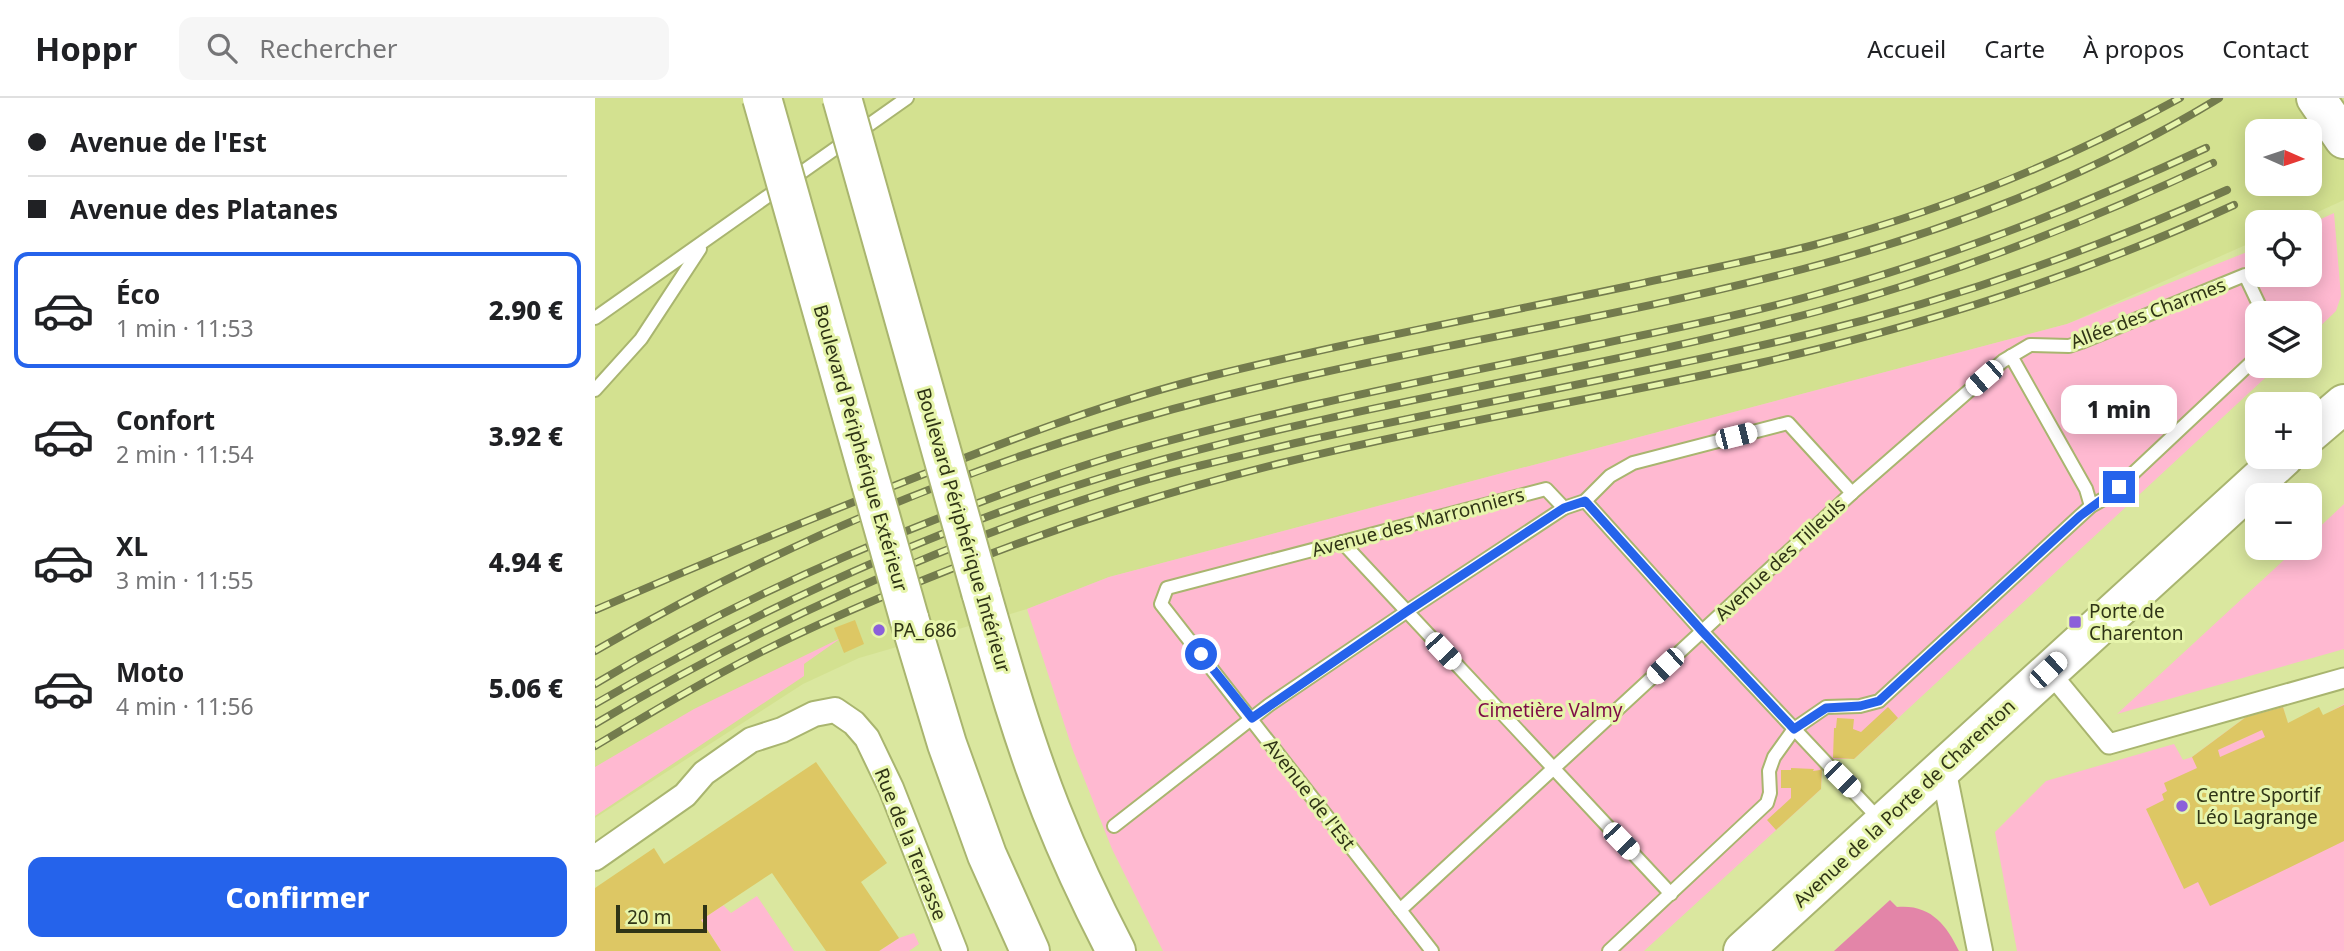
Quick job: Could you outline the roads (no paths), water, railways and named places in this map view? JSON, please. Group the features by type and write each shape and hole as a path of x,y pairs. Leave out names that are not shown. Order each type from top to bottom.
{"main road":[{"name":"Boulevard Périphérique Extérieur","path":"762,98 951,757 987,855 1030,951"},
{"name":"Boulevard Périphérique Intérieur","path":"842,98 1017,714 1051,809 1115,951"},
{"path":"2316,98 2344,139"},
{"name":"Avenue de la Porte de Charenton","path":"1743,951 2271,469"}],"street":[{"path":"2048,670 2109,744 2344,678"},
{"name":"Rue de la Terrasse","path":"595,858 685,794 704,773 751,740 782,730 814,714 835,710 855,723 867,738 891,788 955,951"},
{"path":"1943,768 1980,951"}],"lane":[{"path":"595,318 907,98"},
{"path":"595,390 641,339 704,243"},
{"name":"Allée des Charmes","path":"2011,356 2030,345 2070,346 2245,275 2257,301"},
{"path":"2011,356 2086,489 2091,506"},
{"name":"Avenue des Tilleuls","path":"1400,910 1853,493 2011,356"},
{"path":"1609,951 1767,803 1770,793 1769,771 1774,757 1794,729 1826,708 1860,706 1879,701 2091,506 2109,496 2245,368"},
{"path":"1114,826 1252,718 1564,508 1585,501 1610,476 1633,463 1788,423 1853,493"},
{"name":"Avenue des Marronniers","path":"1161,604 1167,588 1546,489 1564,508"},
{"path":"1585,501 1702,631 1883,823"},
{"path":"1342,542 1671,894"},
{"name":"Avenue de l'Est","path":"1161,604 1432,951"}],"railway":[{"path":"595,610 997,445 1101,408 1172,386 1260,364 1747,261 1862,232 1956,200 2048,163 2180,98"},
{"path":"595,651 670,609 823,534 902,500 1063,442 1227,395 1371,362 1732,287 1857,254 1964,219 2070,176 2171,126 2219,98"},
{"path":"595,684 677,637 803,575 934,520 1079,467 1186,436 1302,408 1709,321 1871,279 2017,228 2206,148"},
{"path":"595,704 724,634 856,570 991,515 1060,491 1215,445 1733,333 1819,311 1920,281 2019,246 2213,163"},
{"path":"595,724 719,654 849,592 981,536 1116,489 1309,440 1685,362 1864,320 2022,272 2227,190"},
{"path":"595,746 723,672 821,624 966,563 1101,515 1239,474 1344,448 1696,377 1878,334 2058,277 2118,255 2234,205"}],"place":[{"name":"Porte de Charenton","path":"2075,622"},
{"name":"PA_686","path":"879,630"},
{"name":"Centre Sportif Léo Lagrange","path":"2182,806"}],"park label":[{"name":"Cimetière Valmy","path":"1550,710"}]}
